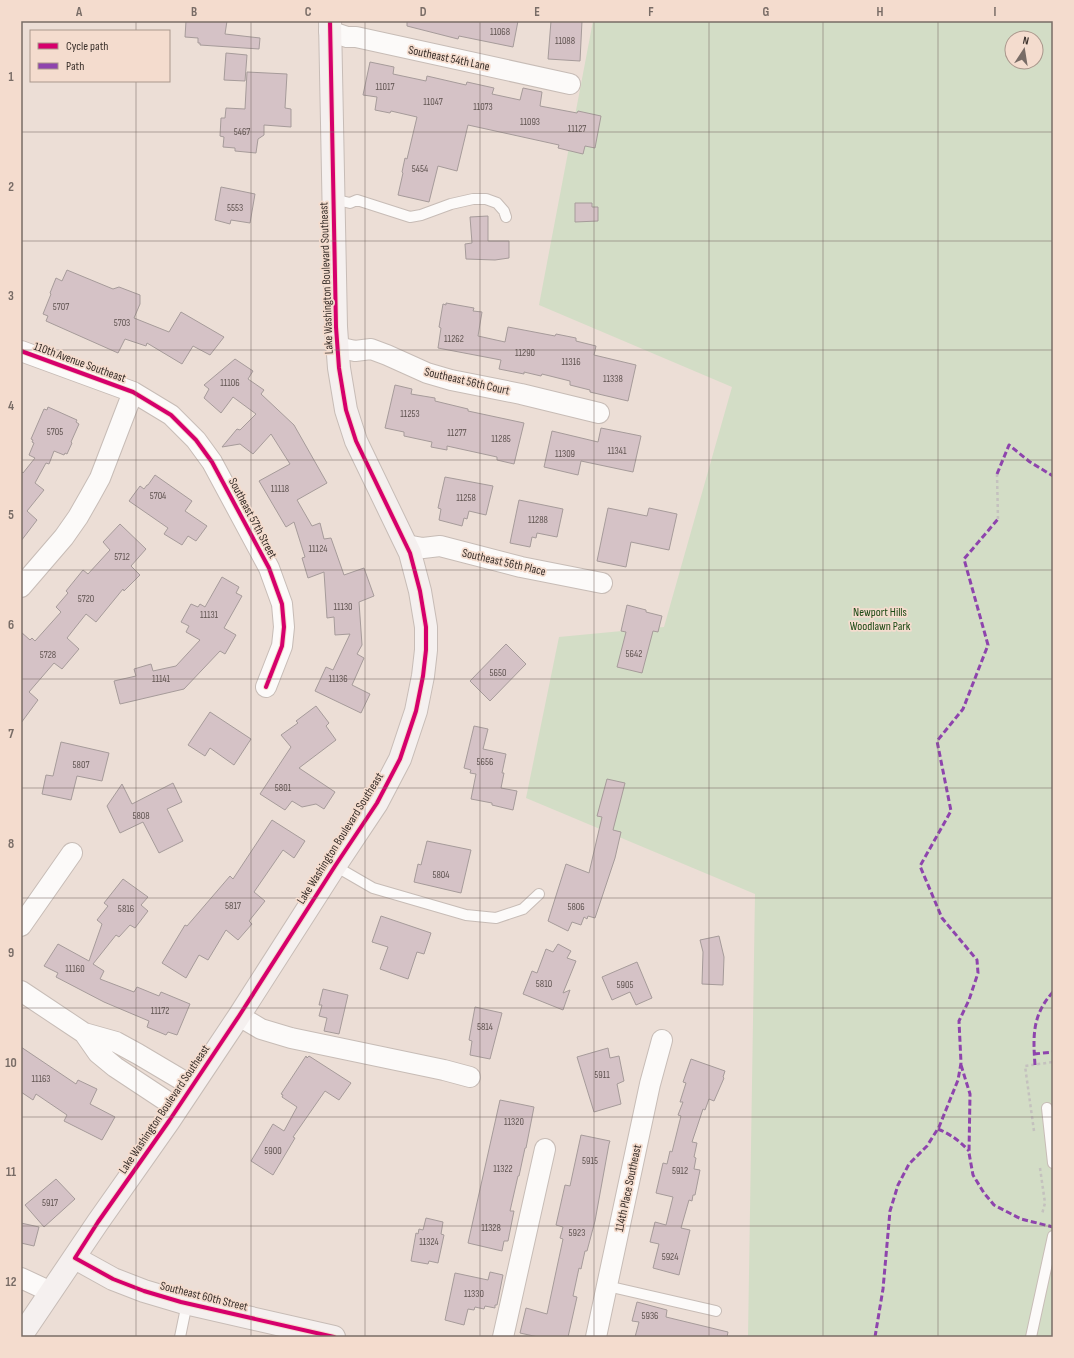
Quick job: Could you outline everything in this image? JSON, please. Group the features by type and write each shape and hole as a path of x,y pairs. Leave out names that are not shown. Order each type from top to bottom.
{"main road":[{"name":"Lake Washington Boulevard Southeast","path":"21,1336 98,1222 169,1121 377,803 400,759 416,710 423,676 426,650 426,627 420,591 410,553 356,441 346,410 337,347 330,26"},
{"name":"Southeast 60th Street","path":"75,1258 113,1279 144,1291 187,1303 334,1337"}],"street":[{"name":"Southeast 54th Lane","path":"330,26 347,37 356,37 570,84"},
{"name":"Southeast 56th Court","path":"337,347 355,351 371,349 387,354 426,373 599,413"},
{"name":"110th Avenue Southeast","path":"21,351 133,392"},
{"path":"21,588 64,537 78,517 100,478 133,392"},
{"name":"Southeast 57th Street","path":"133,392 171,415 196,440 212,462 269,568 282,604 284,627 282,646 266,686"},
{"name":"Southeast 56th Place","path":"406,545 423,548 440,546 521,567 602,583"},
{"path":"21,926 72,853"},
{"path":"21,991 84,1033 116,1042 192,1086"},
{"path":"239,1016 261,1029 291,1038 444,1070 470,1077"},
{"path":"84,1033 98,1053 115,1068 177,1108"},
{"name":"114th Place Southeast","path":"596,1337 650,1084 662,1040"},
{"path":"503,1337 544,1149"},
{"path":"21,1278 51,1292"}],"lane":[{"path":"333,198 350,202 357,200 410,217 421,215 451,204 473,199 486,199 497,203 506,217"},
{"path":"335,866 373,888 466,915 496,918 523,909 539,894"},
{"path":"1046,1108 1053,1163"},
{"path":"1031,1337 1053,1236"},
{"path":"607,1286 716,1311"},
{"path":"180,1337 187,1303"}],"path":[{"path":"997,474 998,518"}],"green space":[{"name":"Newport Hills Woodlawn Park","path":"593,21 1053,21 1053,1337 748,1337 755,894 526,798 559,637 664,627 732,387 539,305"}],"building":[{"path":"186,21 227,21 225,34 260,38 259,49 200,45 200,43 198,43 198,38 185,37"},
{"path":"407,21 518,21 513,47 459,36 458,39 407,26"},
{"path":"551,21 582,21 580,61 548,59"},
{"path":"226,53 247,55 245,81 224,80"},
{"path":"370,62 394,67 393,74 426,81 427,76 466,85 467,82 494,88 492,94 520,100 523,88 542,92 540,106 577,113 578,111 601,116 595,148 585,146 583,154 558,148 559,145 468,125 457,171 438,166 429,202 398,195 405,158 407,159 417,117 391,111 390,113 375,110 377,97 363,95"},
{"path":"247,72 287,74 285,108 291,109 291,127 264,125 264,135 258,139 256,153 235,151 235,148 223,147 224,137 220,136 221,118 225,118 226,108 245,109"},
{"path":"221,187 255,194 250,223 231,220 230,224 215,220"},
{"path":"575,203 592,203 592,207 598,207 598,221 575,222"},
{"path":"488,216 488,241 509,241 509,258 495,260 466,259 465,244 472,243 470,217"},
{"path":"67,270 113,289 119,287 140,295 140,304 134,318 169,332 181,312 224,337 210,355 193,346 182,364 147,343 146,346 125,339 118,353 46,321 48,316 43,314 56,278 62,281"},
{"path":"446,303 474,308 473,311 482,312 478,336 505,342 508,327 555,336 556,334 576,338 576,341 596,346 594,355 636,365 628,401 590,392 590,390 570,385 570,381 542,374 541,376 499,369 501,360 438,348 441,328 439,327 443,304 446,305"},
{"path":"235,359 253,371 248,379 264,390 261,394 294,425 327,483 297,500 312,526 320,523 324,539 331,538 344,575 364,568 374,596 359,602 362,645 357,654 364,658 352,685 370,694 361,713 315,691 326,667 333,670 350,634 335,635 334,617 327,618 324,572 308,578 302,558 305,557 294,522 286,527 259,481 290,464 271,434 253,454 240,444 222,447 237,429 240,430 256,414 233,397 221,413 204,398 209,389 204,385"},
{"path":"395,385 412,389 411,394 435,398 435,401 468,409 468,411 524,423 514,464 497,460 497,457 447,446 447,450 431,447 432,442 404,436 404,432 385,428"},
{"path":"48,407 77,420 76,422 79,424 67,454 65,453 64,455 54,451 49,464 46,463 35,483 44,490 27,511 37,520 21,541 21,471 23,473 35,458 29,455 34,443 31,439 44,409 47,410"},
{"path":"601,428 641,436 633,472 581,461 578,475 544,467 552,431 598,442"},
{"path":"155,475 192,501 185,511 207,526 196,541 188,536 182,545 164,534 168,528 129,501 140,486 144,489"},
{"path":"445,477 493,486 486,515 469,511 467,519 464,518 462,526 439,520 441,509 438,508"},
{"path":"519,500 563,509 557,537 537,533 536,538 532,537 530,547 510,543"},
{"path":"608,508 647,516 649,508 677,514 669,550 631,542 626,567 597,561"},
{"path":"120,524 146,549 131,566 140,575 124,591 123,589 96,622 86,614 67,638 79,649 62,669 54,663 29,692 38,700 21,723 21,632 30,640 32,638 35,641 61,612 56,607 68,593 66,591 83,570 88,574 110,550 103,542"},
{"path":"222,577 239,587 236,593 242,596 224,628 236,635 225,654 220,651 184,689 120,704 114,681 136,676 134,669 151,664 153,671 176,666 200,640 186,632 189,626 181,622 191,604 198,607 200,604 205,607"},
{"path":"627,605 662,616 658,632 653,631 642,673 617,667 626,632 621,631"},
{"path":"506,644 526,664 490,701 470,681"},
{"path":"316,706 329,723 326,726 336,740 299,768 335,792 324,809 316,804 302,807 292,801 285,810 260,794 291,747 281,735 298,723 296,721"},
{"path":"210,712 251,739 234,765 210,748 205,756 188,745"},
{"path":"474,726 488,729 483,749 506,754 501,788 517,791 513,810 492,805 492,803 471,799 476,774 470,773 471,770 464,768"},
{"path":"61,742 109,753 102,781 77,776 71,800 42,794 46,775 53,776"},
{"path":"607,779 625,783 613,830 621,832 615,858 595,918 588,916 587,919 584,917 581,925 572,922 568,931 548,921 566,864 589,873 602,817 597,816"},
{"path":"173,783 182,802 167,809 183,841 159,853 143,822 120,833 107,806 122,784 132,804"},
{"path":"272,820 305,841 294,858 283,850 254,892 265,901 249,921 252,924 238,940 226,930 208,960 199,955 186,978 162,963 185,925 187,926 230,876 233,879"},
{"path":"427,841 471,850 461,893 414,882 418,864 421,865"},
{"path":"123,879 148,897 141,905 148,911 135,928 130,925 119,937 116,935 93,964 104,971 100,979 134,992 137,987 159,996 161,992 190,1004 177,1035 168,1032 166,1035 147,1027 149,1021 104,1002 56,977 58,973 44,966 58,944 89,961 102,924 97,920 108,906 104,903"},
{"path":"381,916 431,933 424,954 417,952 408,979 380,969 388,947 372,942"},
{"path":"719,936 724,957 723,985 702,984 703,952 700,940"},
{"path":"558,944 571,951 567,958 576,961 563,993 570,990 563,1010 523,994 532,971 537,973 546,949 553,952"},
{"path":"637,962 652,998 636,1005 630,992 612,1000 602,977"},
{"path":"323,989 348,995 339,1034 324,1031 327,1018 319,1016 322,1005 319,1005"},
{"path":"475,1007 502,1013 490,1059 470,1055 472,1041 469,1040"},
{"path":"21,1047 76,1084 78,1080 97,1089 90,1104 115,1117 102,1140 64,1121 67,1115 36,1094 33,1100 21,1092"},
{"path":"608,1048 610,1058 619,1056 624,1081 617,1084 621,1104 594,1112 577,1057"},
{"path":"306,1056 307,1058 309,1056 351,1083 339,1100 325,1091 293,1137 295,1138 273,1175 251,1161 273,1124 284,1131 297,1107 282,1097 283,1095 281,1094"},
{"path":"691,1059 725,1071 724,1078 714,1101 709,1099 705,1110 703,1109 692,1142 697,1143 694,1157 696,1158 694,1169 700,1170 695,1195 693,1195 692,1201 689,1200 681,1228 690,1230 679,1275 653,1268 659,1244 650,1242 655,1222 666,1225 673,1197 656,1193 663,1163 667,1164 670,1151 672,1152 681,1116 678,1115 683,1102 680,1102 686,1083 683,1082"},
{"path":"500,1100 534,1107 526,1148 510,1211 514,1211 508,1241 504,1241 502,1251 468,1243"},
{"path":"581,1135 610,1141 595,1221 581,1269 579,1268 573,1296 577,1297 568,1337 538,1337 520,1333 526,1308 547,1314 563,1239 560,1238 563,1227 556,1225 565,1185 570,1186"},
{"path":"56,1179 75,1199 44,1227 25,1205"},
{"path":"426,1218 443,1222 441,1234 444,1235 438,1263 429,1261 428,1264 411,1261 416,1233 418,1234 419,1229 423,1230"},
{"path":"21,1223 39,1227 34,1246 21,1243"},
{"path":"490,1272 503,1275 497,1305 495,1305 495,1308 485,1306 484,1309 475,1307 474,1310 468,1309 464,1325 445,1320 455,1273 488,1280"},
{"path":"637,1302 667,1310 666,1317 728,1332 727,1337 635,1337 639,1322 632,1321"}],"marked path":[{"path":"997,474 1009,445 1030,462 1053,476"},
{"path":"875,1337 883,1289 890,1211 898,1185 909,1164 927,1146 939,1127 958,1080 961,1063 959,1021 969,1000 978,973 977,960 942,918 920,866 951,811 937,741 963,709 988,645 964,559 998,519"},
{"path":"1035,1065 1035,1026 1041,1009 1053,992"},
{"path":"1034,1054 1053,1052"},
{"path":"961,1065 970,1094 969,1153 973,1175 984,1193 994,1205 1021,1219 1053,1227"},
{"path":"938,1129 955,1138 969,1151"}],"cycle path":[{"path":"330,21 336,327 339,368 346,410 356,441 410,553 420,591 426,627 426,650 423,676 416,711 400,759 377,803 239,1016 75,1258 113,1279 144,1291 181,1302 334,1337"},
{"path":"21,351 133,392 171,415 196,440 212,462 269,568 282,604 284,627 282,646 266,687"}]}
